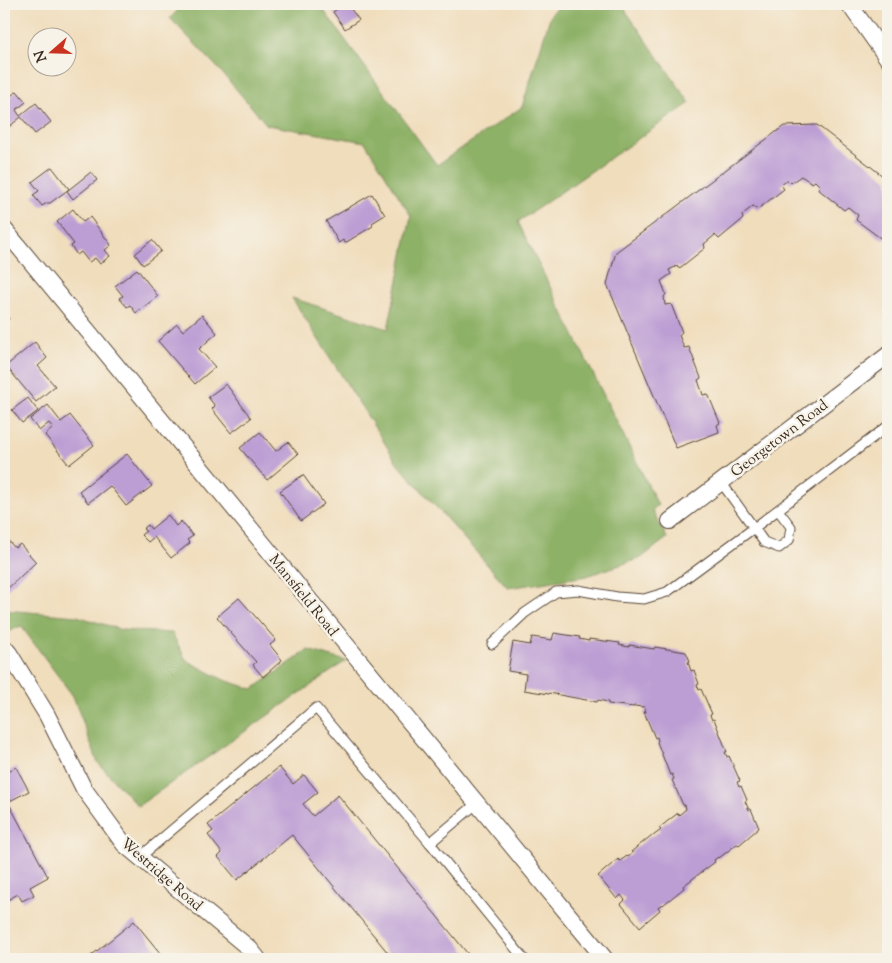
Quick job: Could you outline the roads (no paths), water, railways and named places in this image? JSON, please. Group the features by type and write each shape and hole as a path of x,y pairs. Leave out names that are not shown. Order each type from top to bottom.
{"street":[{"path":"849,4 888,60"},
{"name":"Mansfield Road","path":"4,229 605,959"},
{"name":"Georgetown Road","path":"670,521 888,355"},
{"name":"Westridge Road","path":"4,648 9,653 47,715 84,789 124,844 250,949 258,959"}],"lane":[{"path":"492,644 525,613 556,592 578,590 616,597 644,598 668,592 888,426"},
{"path":"721,482 764,542 779,548 789,540 792,528 778,510"},
{"path":"140,858 316,708 430,842 524,959"},
{"path":"430,842 476,804"}]}
